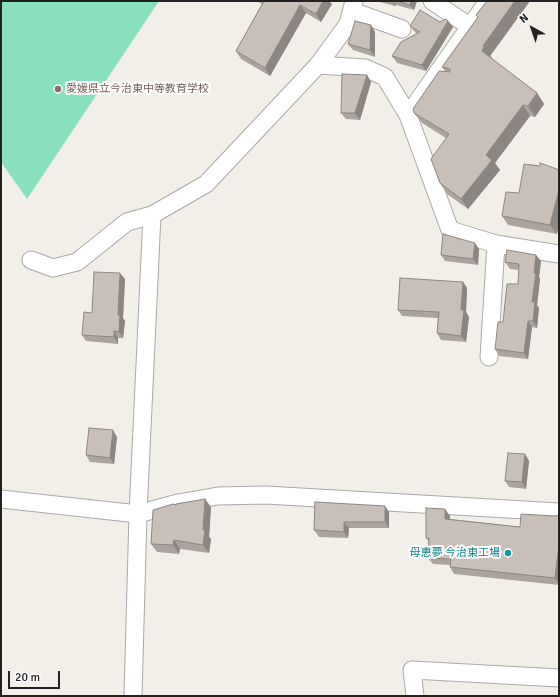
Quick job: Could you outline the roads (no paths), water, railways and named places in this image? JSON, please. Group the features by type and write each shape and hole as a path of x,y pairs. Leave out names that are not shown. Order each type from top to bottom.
{"street":[{"path":"432,1 469,26"},
{"path":"408,115 488,1"},
{"path":"31,260 53,268 76,262 127,222 152,215 206,184 318,65 348,24 353,6 402,29"},
{"path":"318,65 364,68 385,77 408,115 450,230 496,244 559,254"},
{"path":"133,696 138,514 152,215"},
{"path":"488,357 496,244"},
{"path":"1,499 138,514 178,503 218,496 266,495 559,512"},
{"path":"415,696 412,670 559,678"}],"place":[{"name":"愛媛県立今治東中等教育学校","path":"58,89"},
{"name":"母恵夢 今治東工場","path":"508,553"}]}
